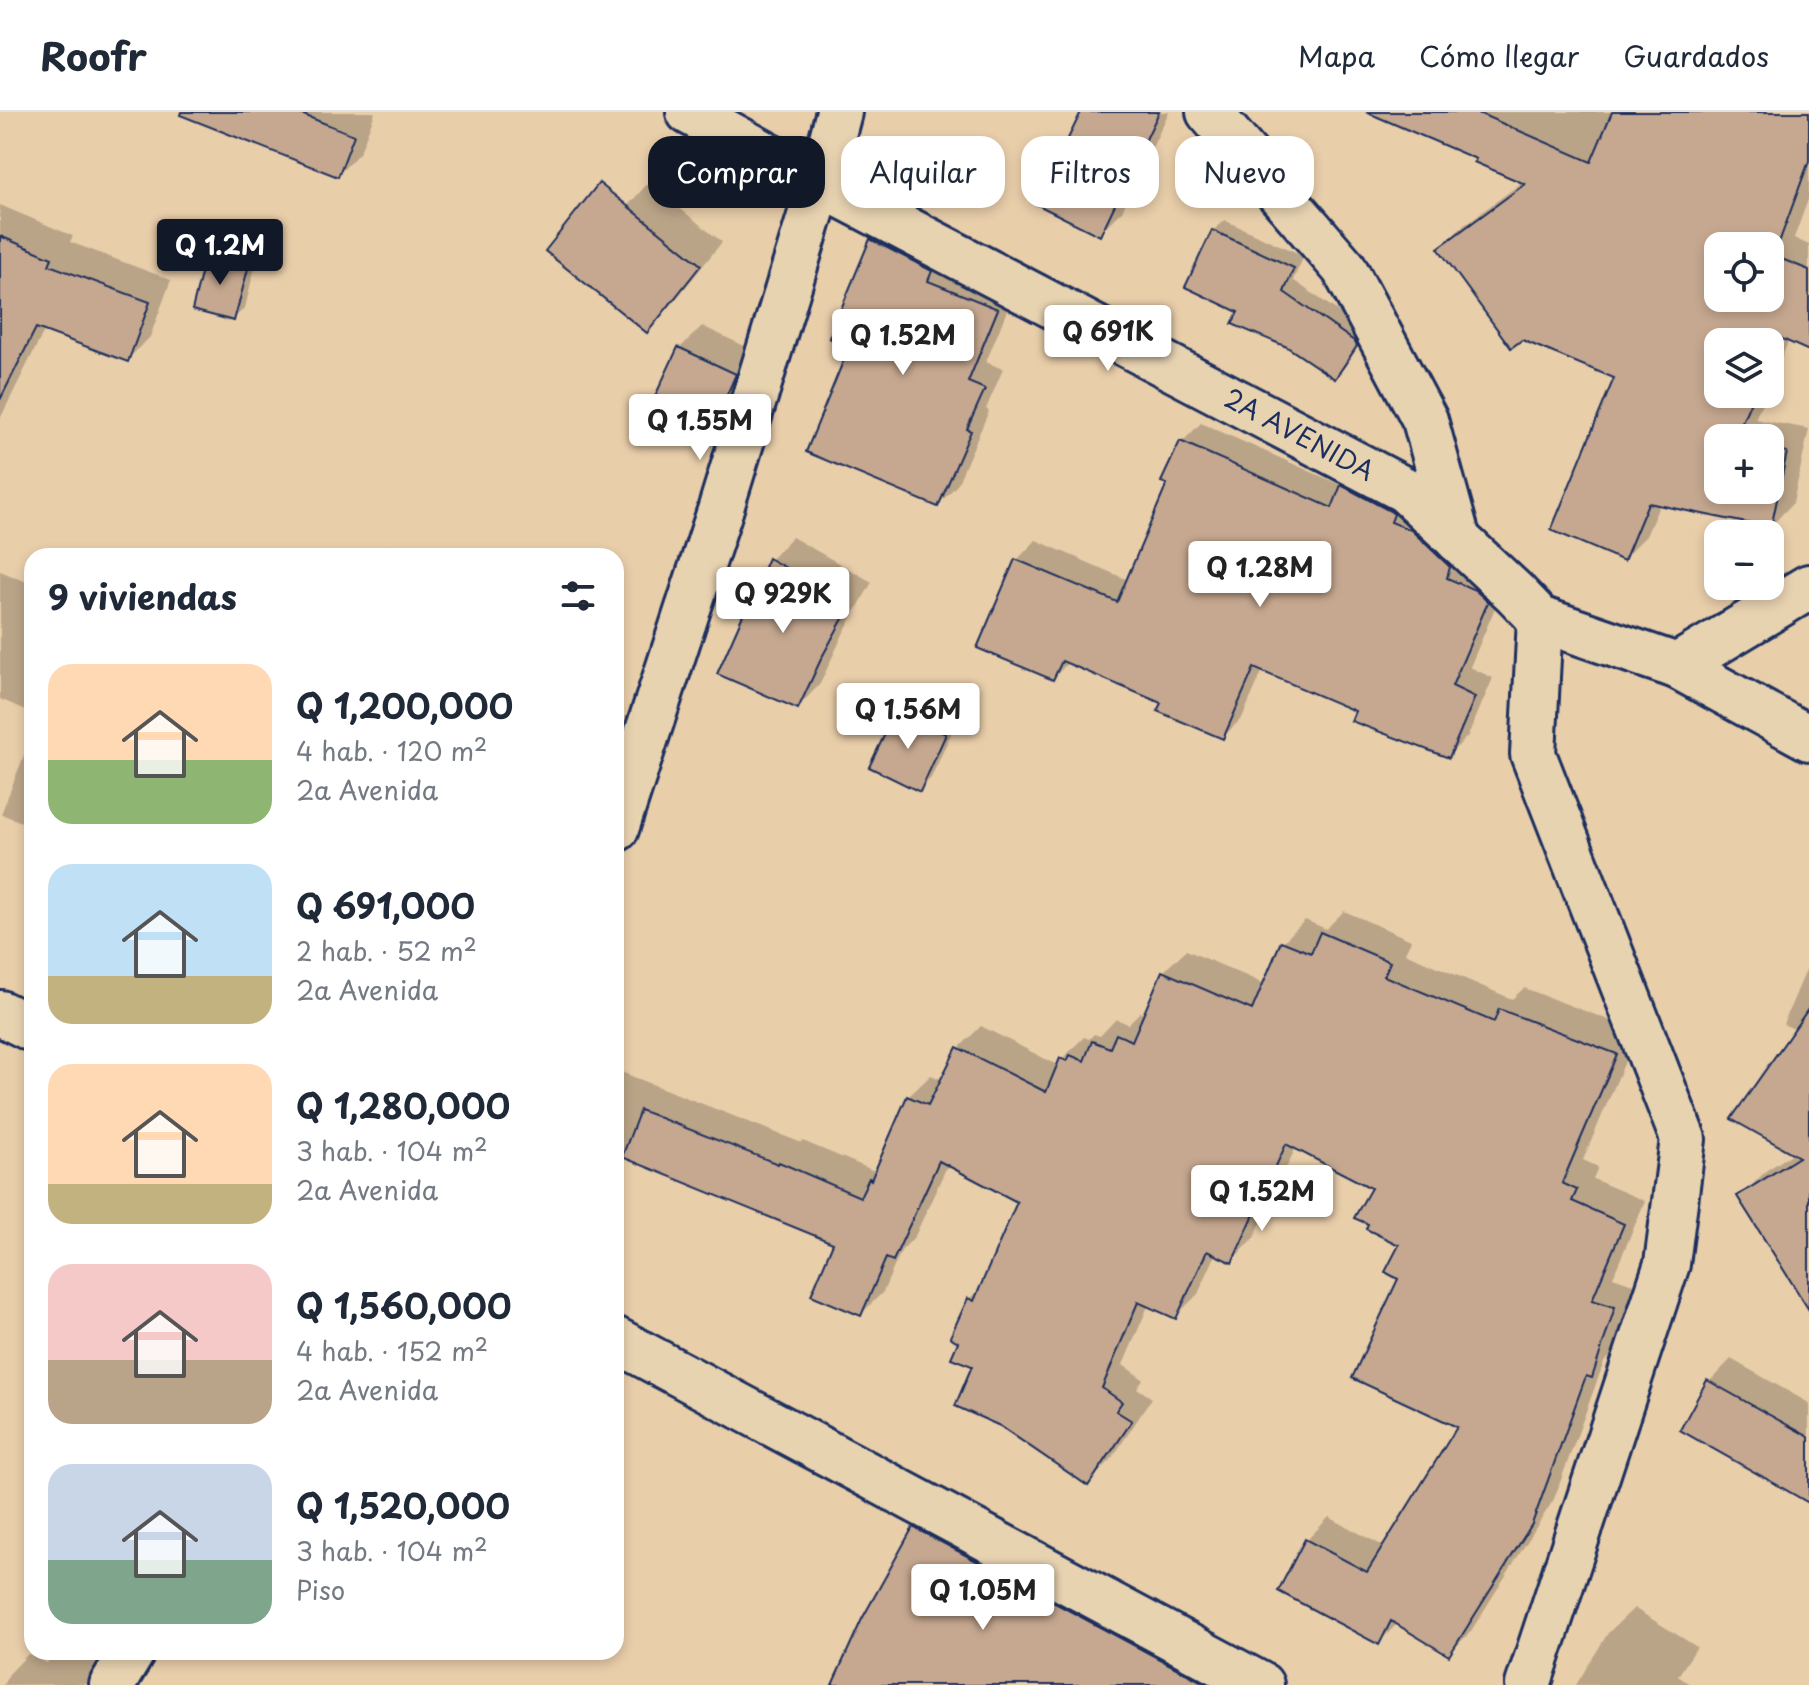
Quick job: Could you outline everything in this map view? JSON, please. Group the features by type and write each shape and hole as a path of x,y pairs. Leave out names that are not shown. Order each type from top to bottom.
{"street":[{"name":"2A AVENIDA","path":"689,112 733,136"},
{"path":"825,165 839,112"},
{"path":"1209,112 1344,268 1425,420 1458,540"},
{"name":"2A AVENIDA","path":"825,187 1405,490 1540,619"},
{"path":"624,805 720,511 813,208"},
{"path":"1677,666 1809,587"},
{"path":"1528,1685 1667,1264 1683,1139 1533,754 1540,619 1677,666 1809,738"},
{"path":"0,1013 24,1025"},
{"path":"624,1344 1261,1685"},
{"path":"112,1685 127,1660"}],"building":[{"path":"181,112 296,112 354,135 338,177 180,115"},
{"path":"1081,112 1159,112 1148,136 1069,136"},
{"path":"1366,112 1476,112 1591,162 1612,112 1809,112 1809,161 1783,232 1704,232 1704,312 1784,312 1784,260 1809,270 1809,351 1784,340 1784,328 1704,328 1704,408 1748,408 1741,424 1704,424 1704,504 1776,504 1773,520 1732,520 1648,503 1624,561 1551,530 1614,378 1522,340 1511,348 1438,248 1525,184 1474,162 1476,159"},
{"path":"599,183 701,265 647,333 545,251"},
{"path":"1044,208 1113,208 1100,236"},
{"path":"1212,230 1294,268 1284,292 1357,346 1335,379 1287,347 1232,324 1238,312 1185,287"},
{"path":"0,236 52,258 49,265 150,302 128,362 36,328 0,400"},
{"path":"870,239 932,271 928,281 998,309 968,382 985,389 967,429 971,431 938,507 806,452 849,347 829,338"},
{"path":"206,254 249,265 234,321 192,310"},
{"path":"678,347 736,374 709,436 650,407"},
{"path":"1180,441 1332,508 1341,485 1394,514 1391,522 1411,530 1450,567 1447,578 1475,590 1488,602 1452,686 1475,697 1449,758 1351,721 1355,711 1254,668 1223,739 1157,711 1161,703 1062,661 1053,680 977,648 1015,559 1117,602 1167,484 1161,482"},
{"path":"768,558 851,604 798,709 717,674"},
{"path":"896,711 946,734 920,792 869,767"},
{"path":"1320,932 1390,962 1384,976 1494,1022 1499,1009 1617,1054 1562,1183 1577,1190 1572,1201 1624,1224 1592,1300 1615,1307 1592,1378 1586,1376 1532,1524 1449,1656 1391,1621 1379,1645 1278,1591 1305,1539 1367,1572 1457,1427 1352,1378 1398,1279 1385,1272 1399,1245 1366,1229 1368,1224 1354,1218 1371,1188 1286,1144 1232,1263 1207,1251 1176,1319 1138,1302 1102,1388 1122,1402 1116,1411 1132,1421 1088,1486 1000,1426 955,1406 972,1366 951,1358 958,1342 950,1337 968,1298 974,1301 1017,1202 939,1161 893,1261 886,1258 861,1316 811,1295 833,1243 624,1158 640,1110 779,1162 860,1197 869,1178 871,1180 907,1096 928,1105 957,1047 1046,1092 1060,1058 1067,1061 1070,1055 1084,1061 1092,1041 1110,1048 1116,1034 1132,1041 1162,971 1252,1010 1281,941 1311,953"},
{"path":"1809,1008 1809,1310 1737,1196 1799,1157 1731,1119"},
{"path":"1707,1380 1809,1437 1809,1503 1680,1430"},
{"path":"913,1527 1208,1685 832,1685 862,1619"}]}
